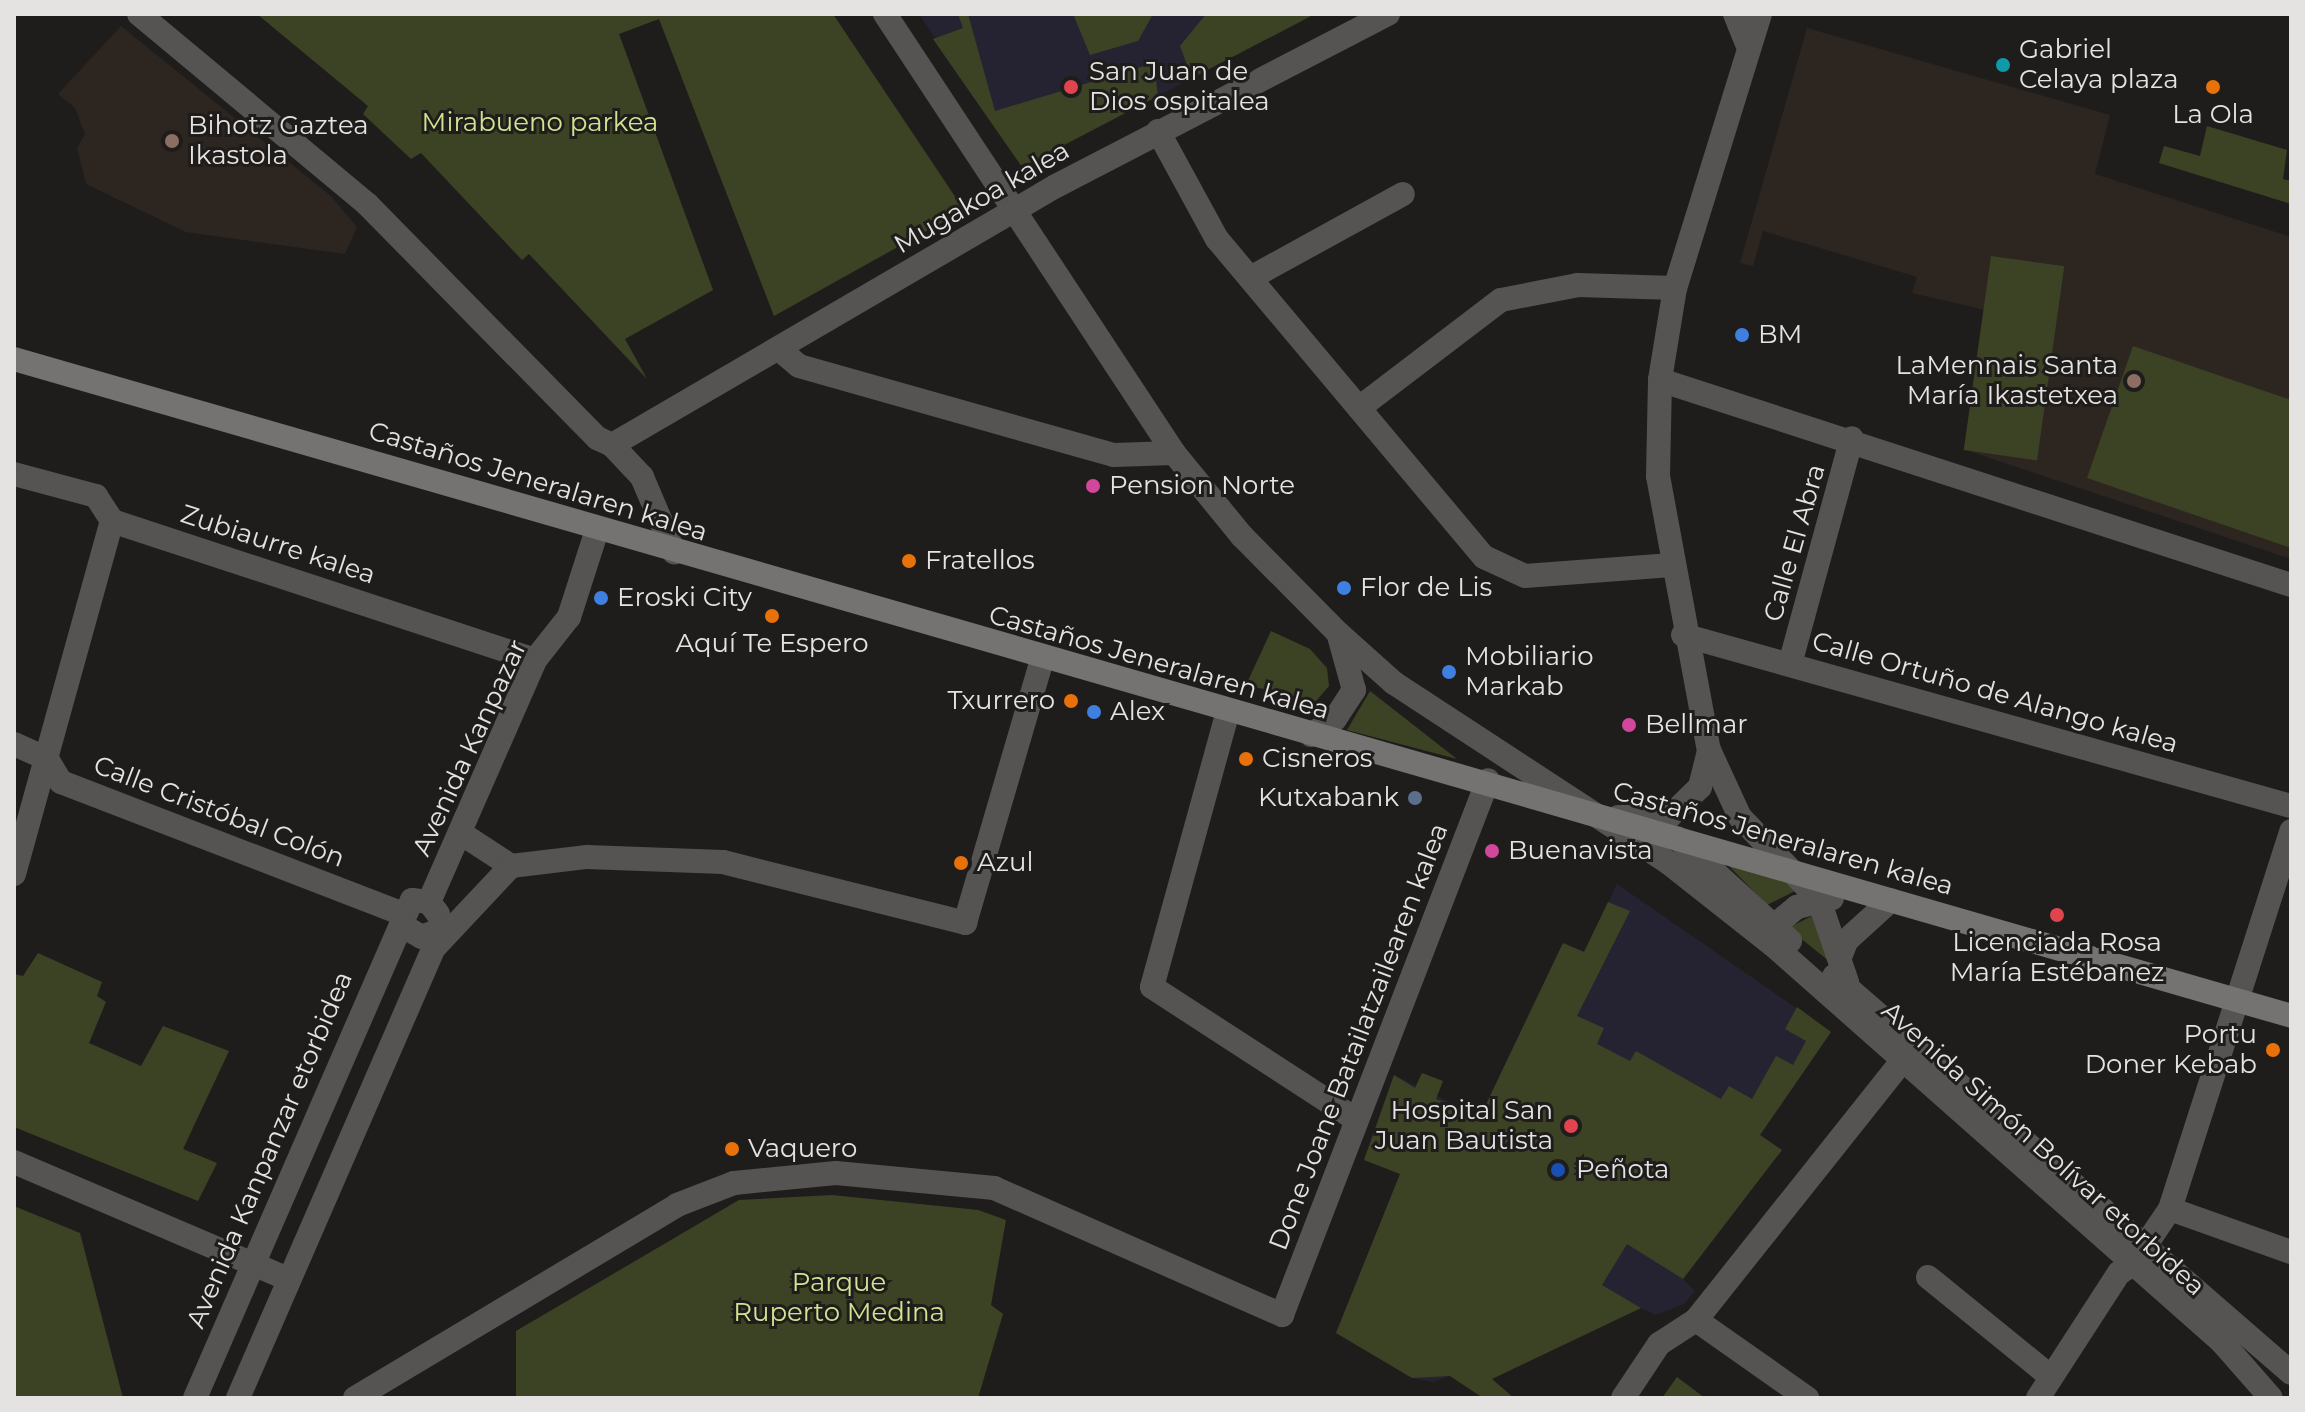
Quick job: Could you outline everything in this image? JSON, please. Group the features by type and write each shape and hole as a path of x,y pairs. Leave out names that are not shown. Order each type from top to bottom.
{"street":[{"path":"139,14 367,204 597,438 612,445 642,477 674,552"},
{"name":"Avenida Simón Bolívar etorbidea","path":"885,14 1011,213 1174,453 1242,536 1338,633 1495,754 1599,815 1774,936 1847,982 2291,1373"},
{"name":"Mugakoa kalea","path":"612,445 1158,131 1388,14"},
{"path":"1735,14 1747,43"},
{"path":"1760,14 1747,43 1675,288 1660,380 1658,476 1683,635 1709,750 1740,817 1803,875 1819,900 1847,982"},
{"path":"1158,131 1217,239 1252,277 1441,509 1502,569 1550,575 1672,565"},
{"path":"1252,277 1403,194"},
{"path":"1359,408 1501,300 1578,285 1675,288"},
{"path":"780,350 799,366 1114,455 1174,453"},
{"name":"Castaños Jeneralaren kalea","path":"14,359 1042,660 1311,735 1488,780 2291,1016"},
{"path":"1660,380 1852,438 2291,585"},
{"name":"Calle El Abra","path":"1790,664 1852,438"},
{"name":"Zubiaurre kalea","path":"14,474 96,496 112,521 535,660"},
{"path":"14,874 30,751 112,521"},
{"name":"Avenida Kanpazar","path":"429,902 462,834 535,660 569,617 597,530"},
{"path":"1311,735 1342,712 1354,690 1338,633"},
{"name":"Calle Ortuño de Alango kalea","path":"1683,635 2291,806"},
{"path":"238,1398 422,972 435,932 438,915 429,902 412,900 401,919 409,935 435,932 511,866 587,857 723,862 965,923 1042,660"},
{"path":"1228,711 1152,987 1357,1120"},
{"path":"1599,815 1669,817 1700,787 1709,750"},
{"name":"Calle Cristóbal Colón","path":"30,751 61,782 401,919"},
{"name":"Done Joane Batailatzailearen kalea","path":"355,1398 677,1205 734,1183 836,1173 994,1188 1282,1315 1488,780"},
{"path":"2147,1243 2170,1209 2234,999 2291,831"},
{"path":"462,834 511,866"},
{"name":"Avenida Simón Bolívar etorbidea","path":"1677,838 1902,1061 2249,1367 2271,1398"},
{"path":"1774,936 1819,900 1862,891"},
{"path":"1840,957 1891,900"},
{"name":"Avenida Kanpanzar etorbidea","path":"195,1398 249,1263 401,919"},
{"path":"1623,1398 1659,1344 1696,1320 1902,1061"},
{"path":"14,1162 288,1279"},
{"path":"2170,1209 2291,1252"},
{"path":"2038,1398 2050,1376 2132,1265"},
{"path":"1928,1277 2050,1376"},
{"path":"1696,1320 1807,1398"},
{"path":"254,1360 258,1398"}],"shaded area":[{"name":"San Juan de Dios ospitalea","path":"919,14 1315,14 1022,167"},
{"name":"Bihotz Gaztea Ikastola","path":"121,26 331,196 357,227 345,254 186,232 86,184 77,148 85,134 75,108 58,94"},
{"path":"1807,28 2110,115 2095,174 2291,237 2291,559 1969,451 1985,310 1912,293 1917,277 1763,231 1753,266 1740,263"},
{"name":"Hospital San Juan Bautista","path":"1617,884 1831,1032 1760,1135 1782,1150 1683,1279 1695,1291 1684,1304 1656,1315 1641,1308 1433,1382 1412,1378 1336,1333 1400,1174 1364,1160 1394,1075 1480,1117 1563,943 1585,952"}],"green space":[{"name":"Mirabueno parkea","path":"257,14 833,14 964,210 774,316 659,19 619,34 713,290 625,339 647,379 529,254 522,260 421,153 411,159 363,114 368,106"},
{"path":"958,14 968,14 995,111 1154,63 1158,96 1022,167 933,39 963,28"},
{"path":"1073,14 1153,14 1138,41 1090,55"},
{"path":"1206,14 1315,14 1192,78 1180,46"},
{"path":"2207,126 2287,150 2283,179 2291,181 2291,204 2159,163 2164,146 2200,156"},
{"path":"1991,256 2064,266 2037,460 1964,450"},
{"path":"2133,346 2291,400 2291,548 2087,478"},
{"path":"1271,631 1310,649 1327,668 1329,686 1316,701 1246,685"},
{"path":"1370,691 1457,759 1347,730"},
{"path":"1727,864 1798,883 1799,889 1767,905"},
{"name":"Hospital San Juan Bautista","path":"1608,902 1630,911 1577,1016 1604,1028 1597,1044 1630,1061 1636,1051 1721,1099 1729,1086 1752,1099 1776,1056 1793,1065 1806,1041 1785,1029 1797,1007 1831,1032 1760,1135 1782,1150 1683,1279 1627,1244 1602,1285 1641,1308 1492,1379 1514,1398 1483,1398 1450,1376 1412,1378 1336,1333 1400,1174 1364,1160 1394,1075 1415,1088 1422,1073 1443,1081 1436,1099 1480,1117 1563,943 1584,952"},
{"path":"1812,916 1835,966 1788,928"},
{"path":"38,953 102,982 97,996 106,1002 89,1043 141,1066 163,1026 229,1051 183,1149 217,1163 198,1201 14,1127 14,974 23,976"},
{"name":"Parque Ruperto Medina","path":"832,1195 978,1210 1006,1220 991,1305 1003,1314 978,1398 516,1398 516,1331 739,1200"},
{"path":"14,1206 80,1233 123,1398 14,1398"},
{"path":"1677,1377 1705,1398 1662,1398"}],"place":[{"name":"Gabriel Celaya plaza","path":"2003,65"},
{"name":"San Juan de Dios ospitalea","path":"1071,87"},
{"name":"La Ola","path":"2213,87"},
{"name":"Bihotz Gaztea Ikastola","path":"172,141"},
{"name":"BM","path":"1742,335"},
{"name":"LaMennais Santa María Ikastetxea","path":"2134,381"},
{"name":"Pension Norte","path":"1093,486"},
{"name":"Fratellos","path":"909,561"},
{"name":"Flor de Lis","path":"1344,588"},
{"name":"Eroski City","path":"601,598"},
{"name":"Aquí Te Espero","path":"772,616"},
{"name":"Mobiliario Markab","path":"1449,672"},
{"name":"Txurrero","path":"1071,701"},
{"name":"Alex","path":"1094,712"},
{"name":"Bellmar","path":"1629,725"},
{"name":"Cisneros","path":"1246,759"},
{"name":"Kutxabank","path":"1415,798"},
{"name":"Buenavista","path":"1492,851"},
{"name":"Azul","path":"961,863"},
{"name":"Licenciada Rosa María Estébanez","path":"2057,915"},
{"name":"Portu Doner Kebab","path":"2273,1050"},
{"name":"Hospital San Juan Bautista","path":"1571,1126"},
{"name":"Vaquero","path":"732,1149"},
{"name":"Peñota","path":"1558,1170"}]}
